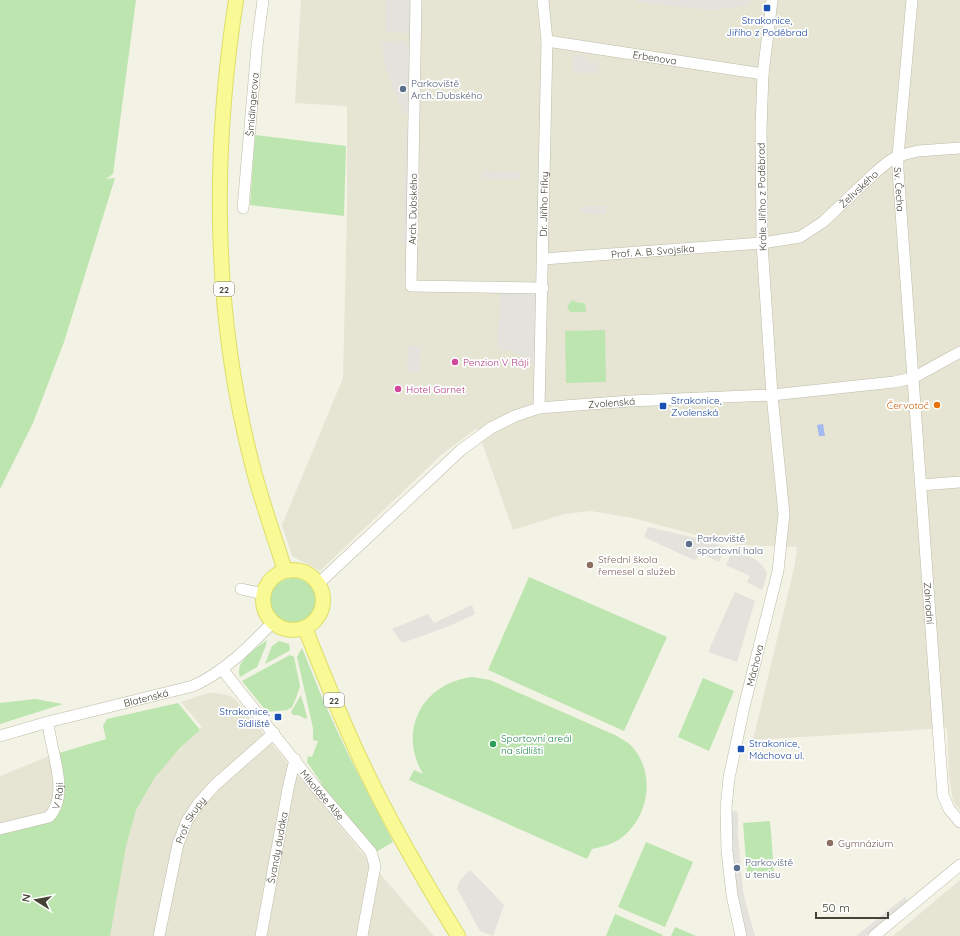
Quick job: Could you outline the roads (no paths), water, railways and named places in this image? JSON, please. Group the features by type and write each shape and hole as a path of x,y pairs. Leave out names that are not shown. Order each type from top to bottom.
{"main road":[{"name":"22","path":"236,0 226,72 220,150 219,189 222,268 230,347 243,425 252,464 284,571"},
{"path":"294,570 304,572 312,576 318,584 322,592 322,609 318,617 305,628 288,630 280,627 273,622 264,609 264,594 271,580 277,574 284,571 294,570"},
{"name":"22","path":"305,628 332,698 366,771 398,833 458,936"}],"street":[{"name":"Šmidingerova","path":"243,208 257,46 263,0"},
{"name":"Arch. Dubského","path":"416,0 411,286 543,288"},
{"name":"Dr. Jiřího Fifky","path":"539,408 543,288 547,40 543,0"},
{"name":"Krále Jiřího z Poděbrad","path":"772,0 763,74 761,128 762,243 772,394"},
{"name":"Sv. Čecha","path":"912,0 898,156 913,378"},
{"name":"Erbenova","path":"547,40 763,74"},
{"name":"Želivského","path":"762,243 792,239 808,233 824,222 888,162 898,156 918,151 960,148"},
{"name":"Prof. A. B. Svojsíka","path":"543,258 762,243"},
{"name":"Zvolenská","path":"318,584 394,511 461,450 491,428 515,416 539,408 630,400 772,394 894,382 913,378 960,352"},
{"name":"Zahradní","path":"913,378 944,795 950,809 960,822"},
{"name":"Máchova","path":"741,936 732,895 727,851 726,808 729,778 736,740 781,555 784,514 772,394"},
{"path":"921,485 960,482"},
{"path":"241,589 264,594"},
{"name":"Blatenská","path":"0,736 48,722 180,691 206,680 222,669 239,655 273,622"},
{"name":"Mikoláše Alše","path":"222,669 314,785 367,848 373,858 375,866 374,877 362,936"},
{"name":"V Ráji","path":"0,829 49,817 54,812 58,804 59,795 57,770 48,722"},
{"name":"Prof. Skupy","path":"159,936 178,844 187,821 198,804 215,785 274,733"},
{"name":"Švandy dudáka","path":"261,936 295,760"},
{"path":"874,936 960,865"}],"water":[{"path":"823,424 825,436 819,436 817,425"}],"place":[{"name":"Strakonice, Jiřího z Poděbrad","path":"767,8"},
{"name":"Parkoviště Arch. Dubského","path":"403,89"},
{"name":"Penzion V Ráji","path":"455,362"},
{"name":"Hotel Garnet","path":"398,389"},
{"name":"Červotoč","path":"937,405"},
{"name":"Strakonice, Zvolenská","path":"663,406"},
{"name":"Parkoviště sportovní hala","path":"689,544"},
{"name":"Střední škola řemesel a služeb","path":"590,565"},
{"name":"Strakonice, Sídliště","path":"278,717"},
{"name":"Sportovní areál na sídlišti","path":"493,744"},
{"name":"Strakonice, Máchova ul.","path":"741,749"},
{"name":"Gymnázium","path":"830,843"},
{"name":"Parkoviště u tenisu","path":"737,868"}]}
